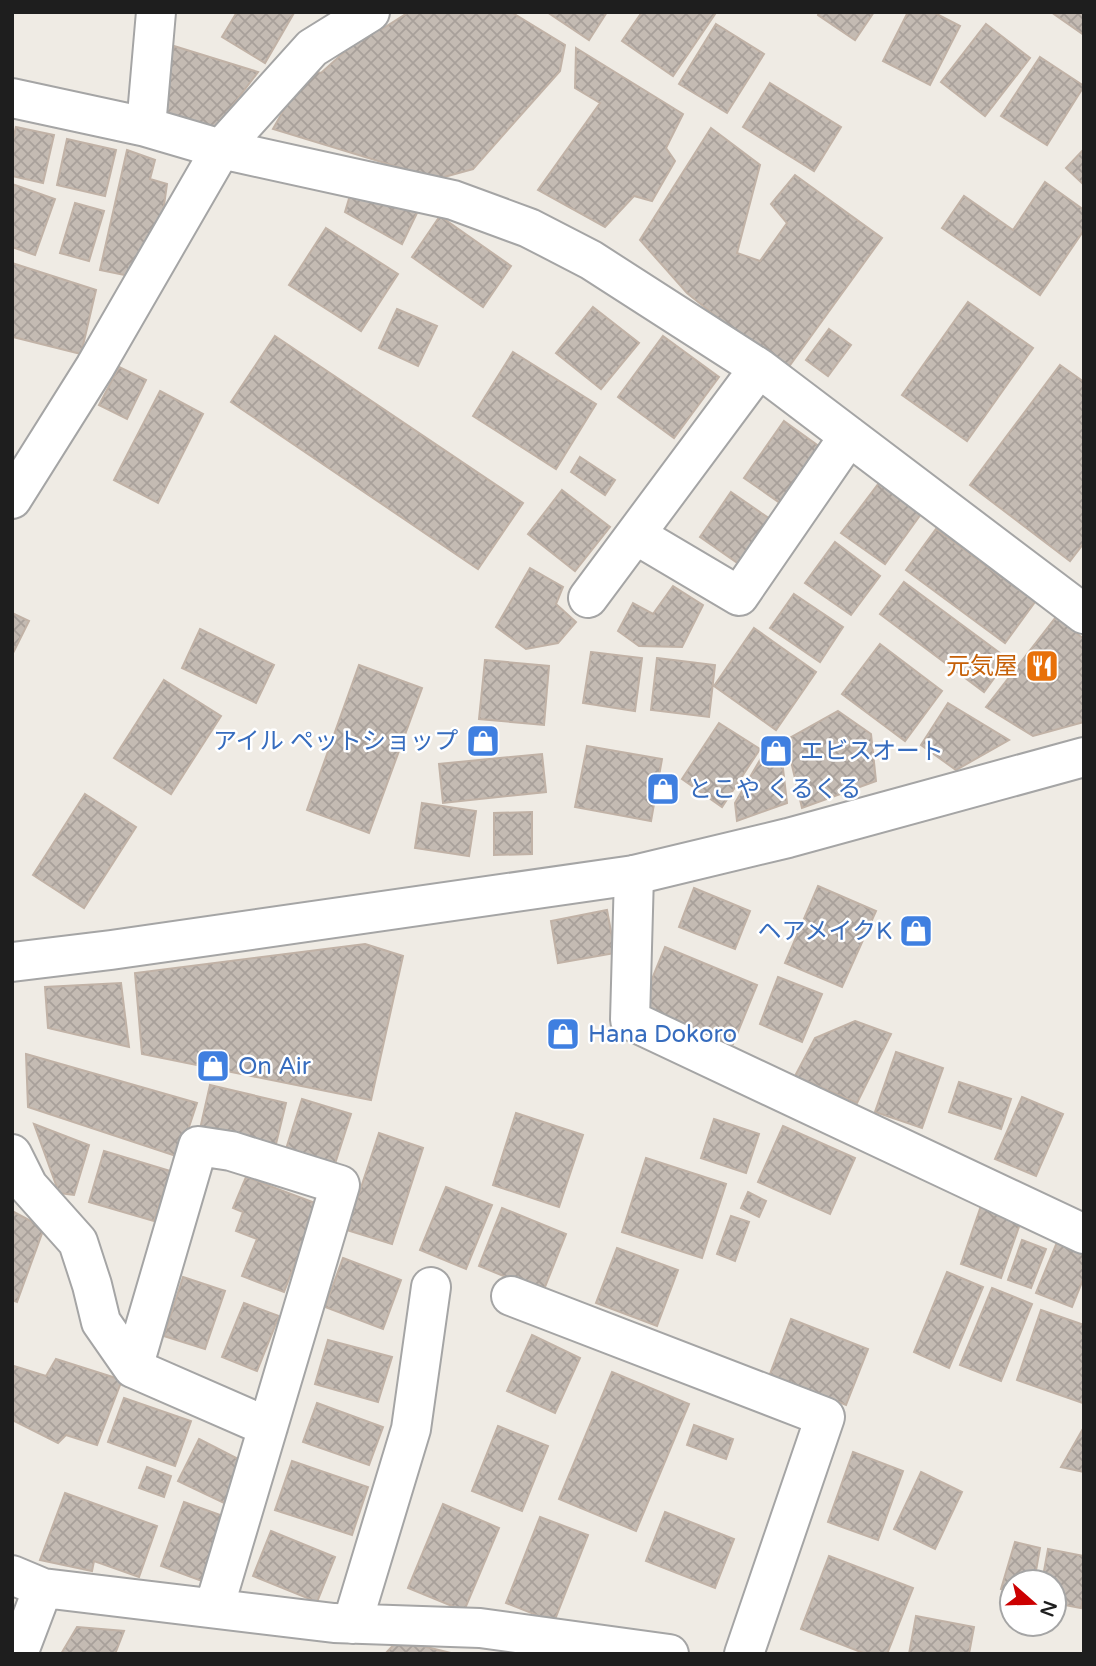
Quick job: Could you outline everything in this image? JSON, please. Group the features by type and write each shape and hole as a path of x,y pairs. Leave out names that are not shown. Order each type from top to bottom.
{"street":[{"path":"146,127 156,12"},
{"path":"12,499 95,367 221,149 312,48 370,12"},
{"path":"12,98 146,127 221,149 453,200 529,228 591,260 758,368 1084,614"},
{"path":"588,598 758,368"},
{"path":"636,535 739,596 849,436"},
{"path":"12,962 138,947 634,875 788,838 1084,757"},
{"path":"634,875 630,1020 1084,1234"},
{"path":"133,1368 198,1146 231,1151 340,1185 214,1608"},
{"path":"12,1154 28,1186 78,1242 100,1322 133,1368 268,1427"},
{"path":"342,1634 411,1429 431,1287"},
{"path":"511,1296 825,1417 744,1654"},
{"path":"18,1654 28,1581 214,1608 342,1634 480,1628 669,1654"}],"building":[{"path":"237,12 294,13 265,63 222,37"},
{"path":"409,12 511,12 565,45 560,71 473,169 437,179 273,129 307,69 321,73 370,29 382,29"},
{"path":"547,12 607,12 589,40"},
{"path":"642,12 715,14 673,76 622,41"},
{"path":"819,12 874,12 855,40 818,15"},
{"path":"908,12 933,12 960,26 930,85 883,61"},
{"path":"1051,12 1084,12 1084,35"},
{"path":"716,24 764,54 727,113 679,84"},
{"path":"986,24 1030,58 985,116 941,82"},
{"path":"174,46 258,72 208,138 155,119"},
{"path":"576,48 683,114 666,148 675,161 652,201 634,196 605,227 538,190 600,103 575,88"},
{"path":"1040,57 1084,86 1047,145 1001,116"},
{"path":"770,83 841,127 814,171 743,127"},
{"path":"16,127 54,135 43,183 12,176 12,144"},
{"path":"711,128 760,165 737,253 760,261 787,223 771,204 795,175 882,238 785,372 687,293 640,240"},
{"path":"67,139 116,150 105,196 57,185"},
{"path":"1084,149 1084,185 1066,168"},
{"path":"127,150 155,160 150,179 167,184 161,227 129,276 100,270"},
{"path":"1045,182 1084,210 1084,230 1040,295 942,228 964,196 1013,230"},
{"path":"12,184 55,199 35,255 12,247"},
{"path":"351,192 418,211 402,244 345,212"},
{"path":"75,203 104,211 89,261 60,253"},
{"path":"440,216 511,266 483,307 412,257"},
{"path":"326,228 398,274 361,331 289,285"},
{"path":"12,263 96,290 81,354 13,337 12,339"},
{"path":"968,302 1033,348 967,441 902,395"},
{"path":"593,307 639,343 601,389 556,353"},
{"path":"397,309 437,326 418,366 379,348"},
{"path":"829,329 851,345 828,376 806,360"},
{"path":"275,336 523,503 478,569 231,402"},
{"path":"663,336 719,377 674,438 618,397"},
{"path":"513,352 596,404 556,469 473,416"},
{"path":"1060,365 1084,382 1084,543 1070,561 970,485"},
{"path":"119,367 146,380 127,419 99,405"},
{"path":"160,391 203,414 158,503 114,480"},
{"path":"784,421 820,447 780,503 744,478"},
{"path":"580,457 615,480 605,495 571,472"},
{"path":"879,483 921,514 885,564 841,533"},
{"path":"562,490 610,527 575,571 528,534"},
{"path":"731,492 770,519 739,564 700,537"},
{"path":"936,529 1035,602 1005,643 906,570"},
{"path":"835,542 880,576 851,615 805,583"},
{"path":"530,568 563,587 556,604 576,622 558,643 526,649 496,627"},
{"path":"904,582 1008,659 984,692 880,614"},
{"path":"673,586 703,605 682,647 639,646 618,631 633,603 653,614"},
{"path":"794,594 843,627 820,662 770,628"},
{"path":"12,613 29,621 12,655"},
{"path":"1056,617 1084,639 1084,722 1033,736 986,707"},
{"path":"754,628 816,672 776,730 714,686"},
{"path":"200,629 274,665 256,703 182,668"},
{"path":"880,644 942,691 905,741 842,694"},
{"path":"591,652 642,658 635,711 583,703"},
{"path":"657,658 715,665 709,717 651,710"},
{"path":"485,660 549,666 544,725 479,719"},
{"path":"359,665 422,688 369,833 307,810"},
{"path":"164,680 221,716 171,794 114,758"},
{"path":"948,703 1009,740 956,770 921,745"},
{"path":"838,711 871,734 876,781 802,808 786,740"},
{"path":"719,723 760,749 722,807 682,779"},
{"path":"771,741 780,743 787,803 737,821 735,803"},
{"path":"587,746 662,759 651,821 575,807"},
{"path":"542,754 546,792 443,803 439,764"},
{"path":"85,794 136,827 84,908 33,875"},
{"path":"422,803 476,811 469,856 415,848"},
{"path":"532,812 532,854 494,855 494,813"},
{"path":"818,886 876,911 842,987 785,963"},
{"path":"694,888 750,911 735,949 679,927"},
{"path":"607,910 615,953 558,963 551,921"},
{"path":"365,944 403,956 371,1100 142,1054 135,973"},
{"path":"665,947 757,985 733,1044 641,1006"},
{"path":"778,977 822,994 802,1042 760,1024"},
{"path":"121,983 129,1047 48,1028 45,987"},
{"path":"855,1021 891,1034 857,1103 795,1076 815,1038"},
{"path":"896,1052 943,1068 922,1128 875,1112"},
{"path":"26,1054 197,1103 179,1157 28,1107"},
{"path":"959,1082 1011,1099 1001,1129 949,1112"},
{"path":"210,1085 286,1103 275,1148 200,1129"},
{"path":"1022,1097 1063,1114 1036,1176 995,1159"},
{"path":"302,1099 351,1114 334,1167 285,1152"},
{"path":"516,1113 583,1135 559,1207 493,1185"},
{"path":"714,1119 759,1134 746,1173 701,1158"},
{"path":"34,1124 89,1145 74,1195 59,1193"},
{"path":"783,1126 855,1158 830,1214 758,1182"},
{"path":"379,1133 423,1148 392,1244 347,1230"},
{"path":"104,1151 170,1171 154,1221 89,1202"},
{"path":"646,1158 726,1184 702,1258 622,1232"},
{"path":"246,1177 318,1204 284,1292 242,1276 257,1239 236,1231 243,1212 233,1208"},
{"path":"446,1187 492,1205 466,1269 420,1250"},
{"path":"748,1192 766,1201 759,1217 741,1208"},
{"path":"982,1203 1022,1218 1001,1278 961,1264"},
{"path":"502,1208 566,1234 543,1292 479,1266"},
{"path":"12,1211 44,1228 17,1302 12,1300"},
{"path":"731,1216 749,1222 735,1261 717,1254"},
{"path":"1060,1235 1084,1245 1084,1277 1072,1307 1036,1293"},
{"path":"1022,1240 1046,1249 1031,1288 1008,1280"},
{"path":"617,1248 678,1270 657,1326 596,1303"},
{"path":"343,1258 401,1280 383,1329 325,1307"},
{"path":"947,1272 983,1287 949,1368 914,1352"},
{"path":"183,1277 225,1291 205,1349 164,1336"},
{"path":"992,1288 1032,1304 1001,1381 960,1365"},
{"path":"244,1303 279,1316 257,1371 222,1357"},
{"path":"1041,1310 1084,1325 1083,1403 1017,1380"},
{"path":"791,1319 868,1349 846,1405 770,1374"},
{"path":"532,1335 580,1358 555,1413 507,1391"},
{"path":"328,1340 392,1357 378,1402 315,1384"},
{"path":"56,1359 122,1380 97,1445 66,1435 58,1443 12,1420 14,1366 46,1376"},
{"path":"612,1372 689,1404 636,1531 559,1499"},
{"path":"124,1398 191,1421 175,1466 108,1442"},
{"path":"317,1403 383,1427 369,1465 303,1442"},
{"path":"694,1425 733,1439 726,1459 687,1445"},
{"path":"498,1426 548,1446 522,1511 472,1491"},
{"path":"1084,1427 1084,1472 1061,1467"},
{"path":"199,1439 244,1462 224,1503 178,1481"},
{"path":"853,1452 903,1471 878,1540 828,1522"},
{"path":"292,1461 368,1487 352,1535 275,1510"},
{"path":"147,1467 171,1476 164,1497 139,1488"},
{"path":"921,1472 962,1492 935,1549 894,1529"},
{"path":"65,1493 157,1526 139,1577 94,1561 92,1571 40,1560"},
{"path":"184,1502 226,1517 202,1581 161,1566"},
{"path":"443,1504 499,1528 464,1611 408,1588"},
{"path":"665,1512 734,1539 715,1588 646,1561"},
{"path":"540,1517 588,1535 554,1622 506,1603"},
{"path":"271,1531 335,1557 317,1602 253,1576"},
{"path":"1015,1542 1040,1548 1036,1568 1007,1568"},
{"path":"1048,1549 1084,1556 1084,1594 1081,1608 1068,1606 1068,1568 1045,1568"},
{"path":"829,1556 913,1588 887,1654 866,1654 801,1629"},
{"path":"916,1616 974,1627 969,1654 909,1654"},
{"path":"77,1627 124,1631 115,1654 61,1654"},
{"path":"398,1640 455,1654 385,1654"}],"place":[{"name":"元気屋","path":"1042,666"},
{"name":"アイル ペットショップ","path":"483,741"},
{"name":"エビスオート","path":"776,751"},
{"name":"とこや くるくる","path":"663,789"},
{"name":"ヘアメイクK","path":"916,931"},
{"name":"Hana Dokoro","path":"563,1034"},
{"name":"On Air","path":"213,1066"}]}
